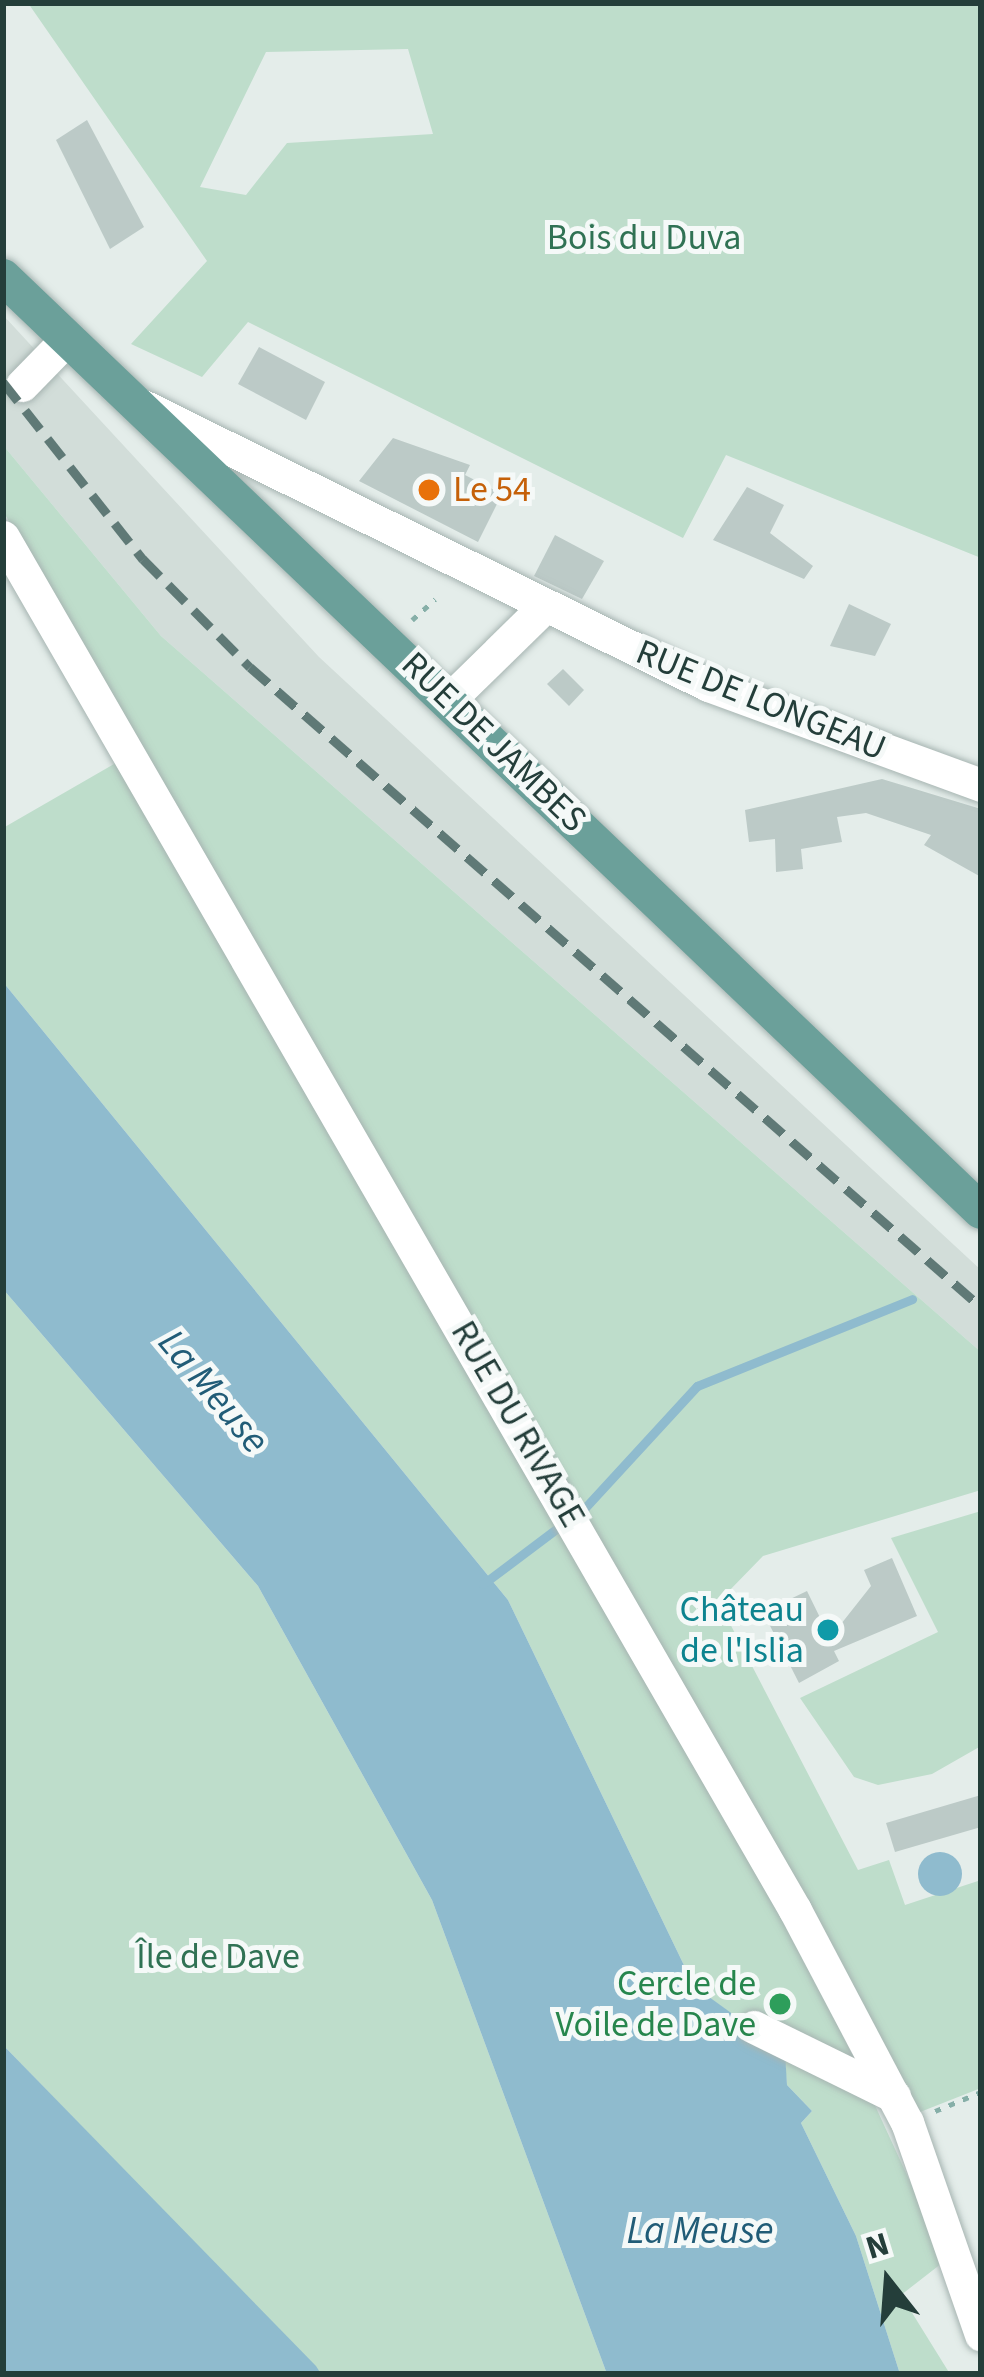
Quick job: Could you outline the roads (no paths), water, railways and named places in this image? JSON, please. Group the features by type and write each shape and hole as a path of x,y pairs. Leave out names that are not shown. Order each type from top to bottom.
{"main road":[{"name":"RUE DE JAMBES","path":"3,277 124,398 451,698 981,1211"}],"street":[{"path":"22,385 65,341"},
{"name":"RUE DE LONGEAU","path":"124,398 708,685 981,785"},
{"name":"RUE DU RIVAGE","path":"3,537 572,1516 901,2109 981,2335"},
{"path":"451,698 545,606"},
{"path":"754,2027 901,2109"}],"water":[{"name":"La Meuse","path":"3,982 508,1600 694,1986 785,2052 787,2085 812,2111 801,2123 856,2236 900,2374 607,2374 432,1900 258,1586 3,1289"},
{"path":"940,1852 955,1859 962,1874 955,1889 940,1896 925,1889 918,1874 925,1859"},
{"path":"3,2045 316,2366 321,2374 3,2374"}],"waterway":[{"path":"582,1511 697,1386 912,1299"},
{"path":"483,1584 555,1530"}],"railway":[{"path":"3,382 143,559 250,667 981,1307"}],"place":[{"name":"Le 54","path":"429,490"},
{"name":"Château de l'Islia","path":"828,1630"},
{"name":"Cercle de Voile de Dave","path":"780,2004"}],"park label":[{"name":"Bois du Duva","path":"644,238"},
{"name":"Île de Dave","path":"218,1957"}]}
